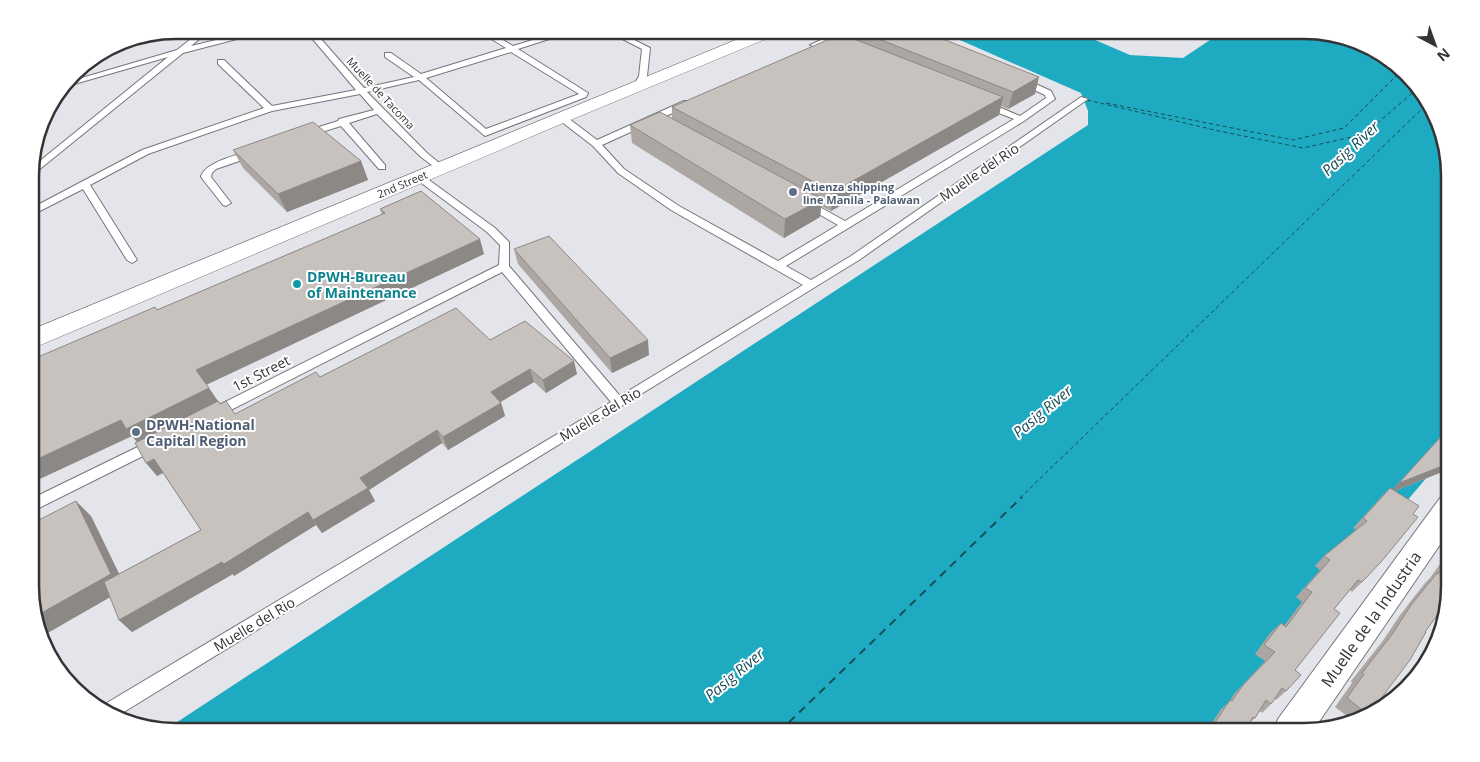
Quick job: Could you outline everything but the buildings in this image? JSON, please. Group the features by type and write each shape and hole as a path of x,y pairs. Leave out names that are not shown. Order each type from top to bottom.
{"street":[{"name":"2nd Street","path":"39,337 560,117 752,39"},
{"name":"Muelle de la Industria","path":"1297,723 1441,519"}],"lane":[{"path":"39,166 194,39"},
{"path":"76,82 176,52 230,39"},
{"name":"Muelle de Tacoma","path":"316,39 354,83 364,90 380,111 440,168"},
{"path":"388,55 420,78 487,133 583,95 584,93 496,39"},
{"path":"39,209 145,152 270,109 420,78 544,39"},
{"path":"628,39 646,48 642,76 637,87"},
{"path":"809,48 826,40 835,44"},
{"path":"220,62 270,109"},
{"path":"779,265 1051,99 1048,93 1012,77"},
{"path":"596,144 655,121 695,99"},
{"name":"Muelle del Rio","path":"114,708 619,403 854,258 1084,99"},
{"path":"977,101 1021,119"},
{"path":"296,138 342,121 380,111"},
{"path":"560,117 596,144 621,171 675,208 810,284"},
{"path":"342,121 382,167"},
{"path":"226,203 206,177 207,172 213,167 259,151"},
{"path":"420,177 491,230 505,244 504,267 619,403"},
{"path":"85,184 132,260"},
{"path":"795,197 846,224"},
{"name":"1st Street","path":"206,418 504,267"},
{"path":"39,502 162,440"}],"water":[{"name":"Pasig River","path":"958,39 1093,39 1130,55 1183,58 1212,39 1304,39 1331,41 1365,53 1395,73 1407,85 1423,107 1437,140 1441,176 1441,461 1318,606 1225,723 176,723 1088,125 1088,111 1081,93"}],"ferry route":[{"path":"1106,103 1293,140 1344,128 1397,75"},
{"path":"1087,100 1219,131 1303,148 1365,134 1413,93"},
{"path":"1020,498 1423,108"},
{"path":"788,723 1022,497"}],"place":[{"name":"Atienza shipping line Manila - Palawan","path":"793,192"},
{"name":"DPWH-Bureau of Maintenance","path":"297,284"},
{"name":"DPWH-National Capital Region","path":"136,432"}]}
